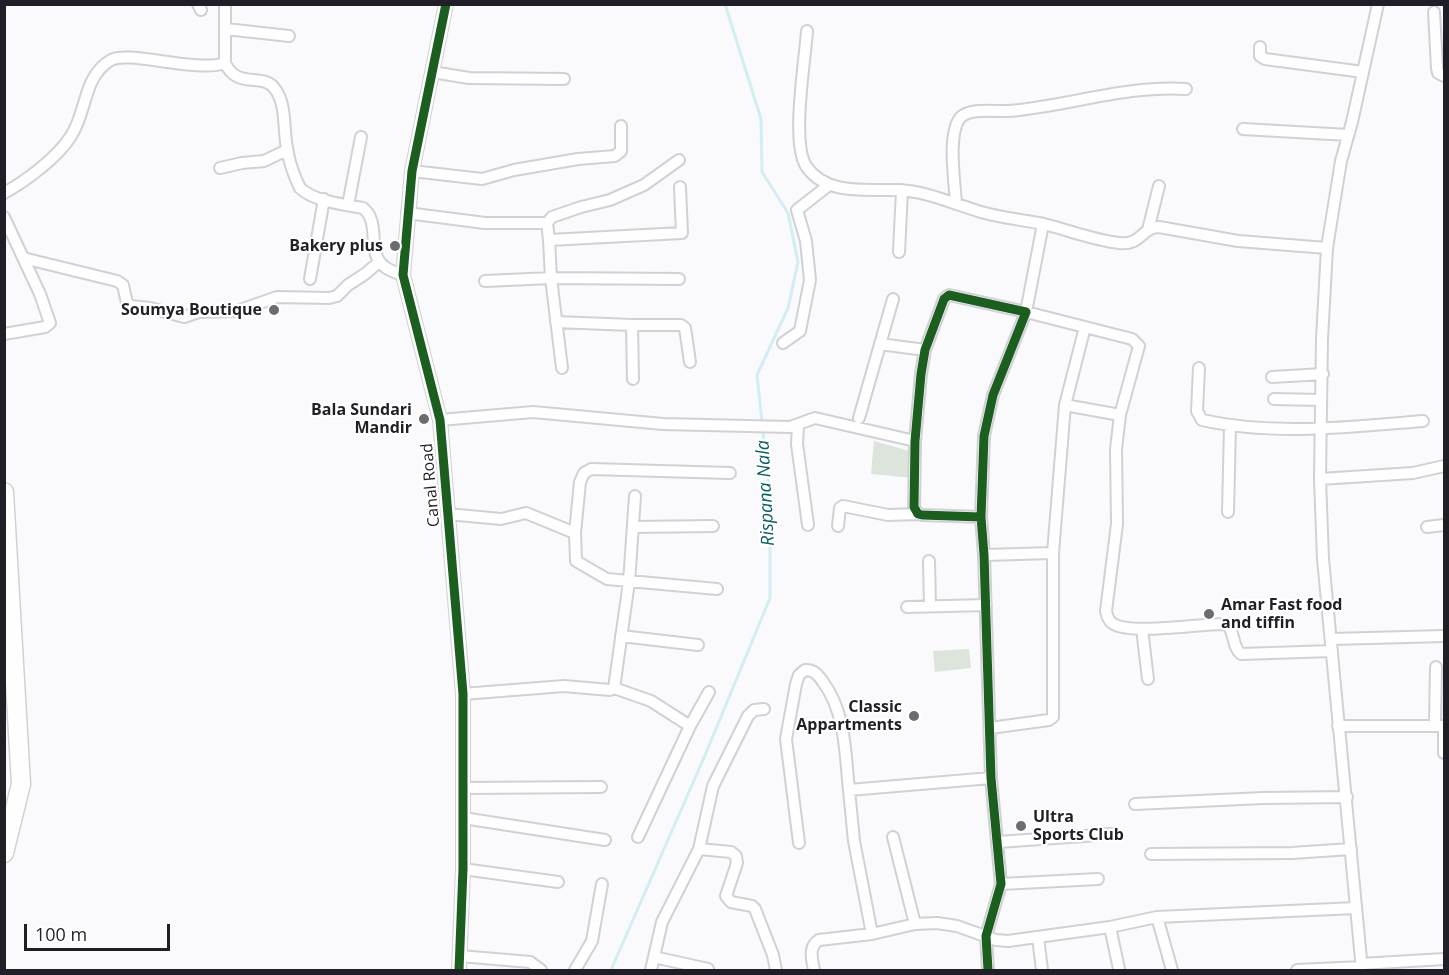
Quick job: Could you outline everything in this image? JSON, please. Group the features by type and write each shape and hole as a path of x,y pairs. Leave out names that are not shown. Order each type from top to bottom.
{"main road":[{"path":"4,492 21,784 4,854"}],"street":[{"path":"225,4 225,63 229,71 239,78 268,82 275,88 280,99 287,150 300,188 324,199 363,208 372,219 375,253 380,262 387,269 403,275"},
{"name":"Canal Road","path":"446,4 412,171 406,213 403,275 440,420 463,694 463,869 459,970"},
{"path":"1361,967 1347,797 1338,726 1332,639 1323,559 1320,478 1327,248 1334,195 1378,4"},
{"path":"1434,12 1437,68 1438,73 1444,76"},
{"path":"226,29 289,36"},
{"path":"807,31 799,145 807,168 829,185 864,191 902,190 992,215 1043,224 1118,243 1134,242 1148,230 1159,227 1238,241 1327,248"},
{"path":"1260,47 1260,54 1265,59 1363,72"},
{"path":"4,193 16,187 54,155 71,136 93,80 110,60 125,57 206,66 225,63"},
{"path":"432,72 469,78 564,79"},
{"path":"956,204 953,145 958,121 966,114 1026,109 1148,89 1186,89"},
{"path":"412,171 482,179 514,170 579,159 615,156 621,151 621,126"},
{"path":"1243,129 1348,135"},
{"path":"348,205 361,137"},
{"path":"220,168 264,161 287,150"},
{"path":"562,368 547,223 552,217 610,200 644,185 678,160"},
{"path":"783,343 800,331 810,280 806,242 797,210 829,185"},
{"path":"1148,230 1159,186"},
{"path":"549,240 682,233 680,188"},
{"path":"898,252 902,190"},
{"path":"310,279 324,199"},
{"path":"406,213 485,223 547,223"},
{"path":"4,217 40,294 50,323 45,327 4,334"},
{"path":"988,970 986,936 1001,884 992,778 981,517 984,436 987,412 1026,312 1043,224"},
{"path":"23,258 117,281 123,285 129,305 184,317 197,312 237,311 277,297 320,299 334,297 380,262"},
{"path":"485,280 679,279"},
{"path":"918,514 914,507 915,441 921,374 925,350 944,299 949,295 1132,339 1139,346 1120,415 1115,465 1117,524 1106,611 1108,619 1115,625 1142,629 1224,624 1230,627 1236,649 1241,654 1332,651"},
{"path":"859,418 893,299"},
{"path":"556,322 632,326 681,325 685,328 690,362"},
{"path":"632,326 633,379"},
{"path":"990,728 1049,720 1053,717 1053,553 1065,405 1085,327"},
{"path":"880,344 925,350"},
{"path":"1199,368 1197,411 1202,420 1230,426 1321,429 1423,421"},
{"path":"1272,377 1323,374"},
{"path":"1274,399 1322,400"},
{"path":"1065,405 1120,415"},
{"path":"440,420 533,412 650,423 794,426 810,418 819,418 915,441"},
{"path":"794,426 808,525"},
{"path":"1228,512 1230,426"},
{"path":"1320,478 1413,473 1444,466"},
{"path":"717,589 608,579 578,564 575,559 575,533 580,482 584,473 591,469 730,473"},
{"path":"614,688 629,582 635,496"},
{"path":"838,526 840,508 843,506 888,514 981,517"},
{"path":"448,514 501,519 525,513 575,533"},
{"path":"1427,527 1444,525"},
{"path":"634,527 713,526"},
{"path":"984,555 1053,553"},
{"path":"929,561 930,605"},
{"path":"906,607 986,605"},
{"path":"1142,629 1148,679"},
{"path":"621,636 698,645"},
{"path":"1332,639 1444,636"},
{"path":"1436,667 1444,753"},
{"path":"799,843 786,740 796,684 802,672 810,670 816,672 840,713 854,841 872,934"},
{"path":"463,694 548,686 610,690 614,688 651,701 690,726"},
{"path":"638,837 690,726 709,692"},
{"path":"651,970 662,922 699,849 713,786 748,716 754,710 764,709"},
{"path":"1338,726 1441,726"},
{"path":"849,790 992,778"},
{"path":"462,788 601,787"},
{"path":"1135,804 1347,797"},
{"path":"463,818 605,840"},
{"path":"998,842 1112,834"},
{"path":"893,837 915,924"},
{"path":"699,849 731,852 736,856 737,863 726,896 731,902 752,906 756,909 776,970"},
{"path":"1151,854 1292,853 1350,849"},
{"path":"463,869 558,882"},
{"path":"1001,884 1098,879"},
{"path":"576,970 592,941 602,884"},
{"path":"814,970 812,946 822,939 872,934 915,924 948,924 996,940 1008,941 1110,927 1157,917 1356,908"},
{"path":"1157,917 1172,970"},
{"path":"1110,927 1119,969"},
{"path":"1038,936 1042,970"},
{"path":"460,956 530,962 541,970"},
{"path":"654,957 708,969"},
{"path":"1298,970 1444,959"}],"shaded area":[{"path":"874,441 913,452 913,478 871,474"},
{"path":"969,649 971,668 935,672 933,651"}],"waterway":[{"name":"Rispana Nala","path":"611,970 706,753 770,598 770,498 757,375 788,308 798,262 788,213 762,172 761,119 725,4"}],"cycle path":[{"path":"446,4 412,171 403,275 440,420 463,694 463,869 459,970"},
{"path":"981,517 922,515 918,514 914,507 915,441 921,374 925,350 944,299 949,295 1026,312 993,395 984,436 981,517 991,778 1001,884 986,936 988,970"}],"place":[{"name":"Bakery plus","path":"395,246"},
{"name":"Soumya Boutique","path":"274,310"},
{"name":"Bala Sundari Mandir","path":"424,419"},
{"name":"Amar Fast food and tiffin","path":"1209,614"},
{"name":"Classic Appartments","path":"914,716"},
{"name":"Ultra Sports Club","path":"1021,826"}]}
